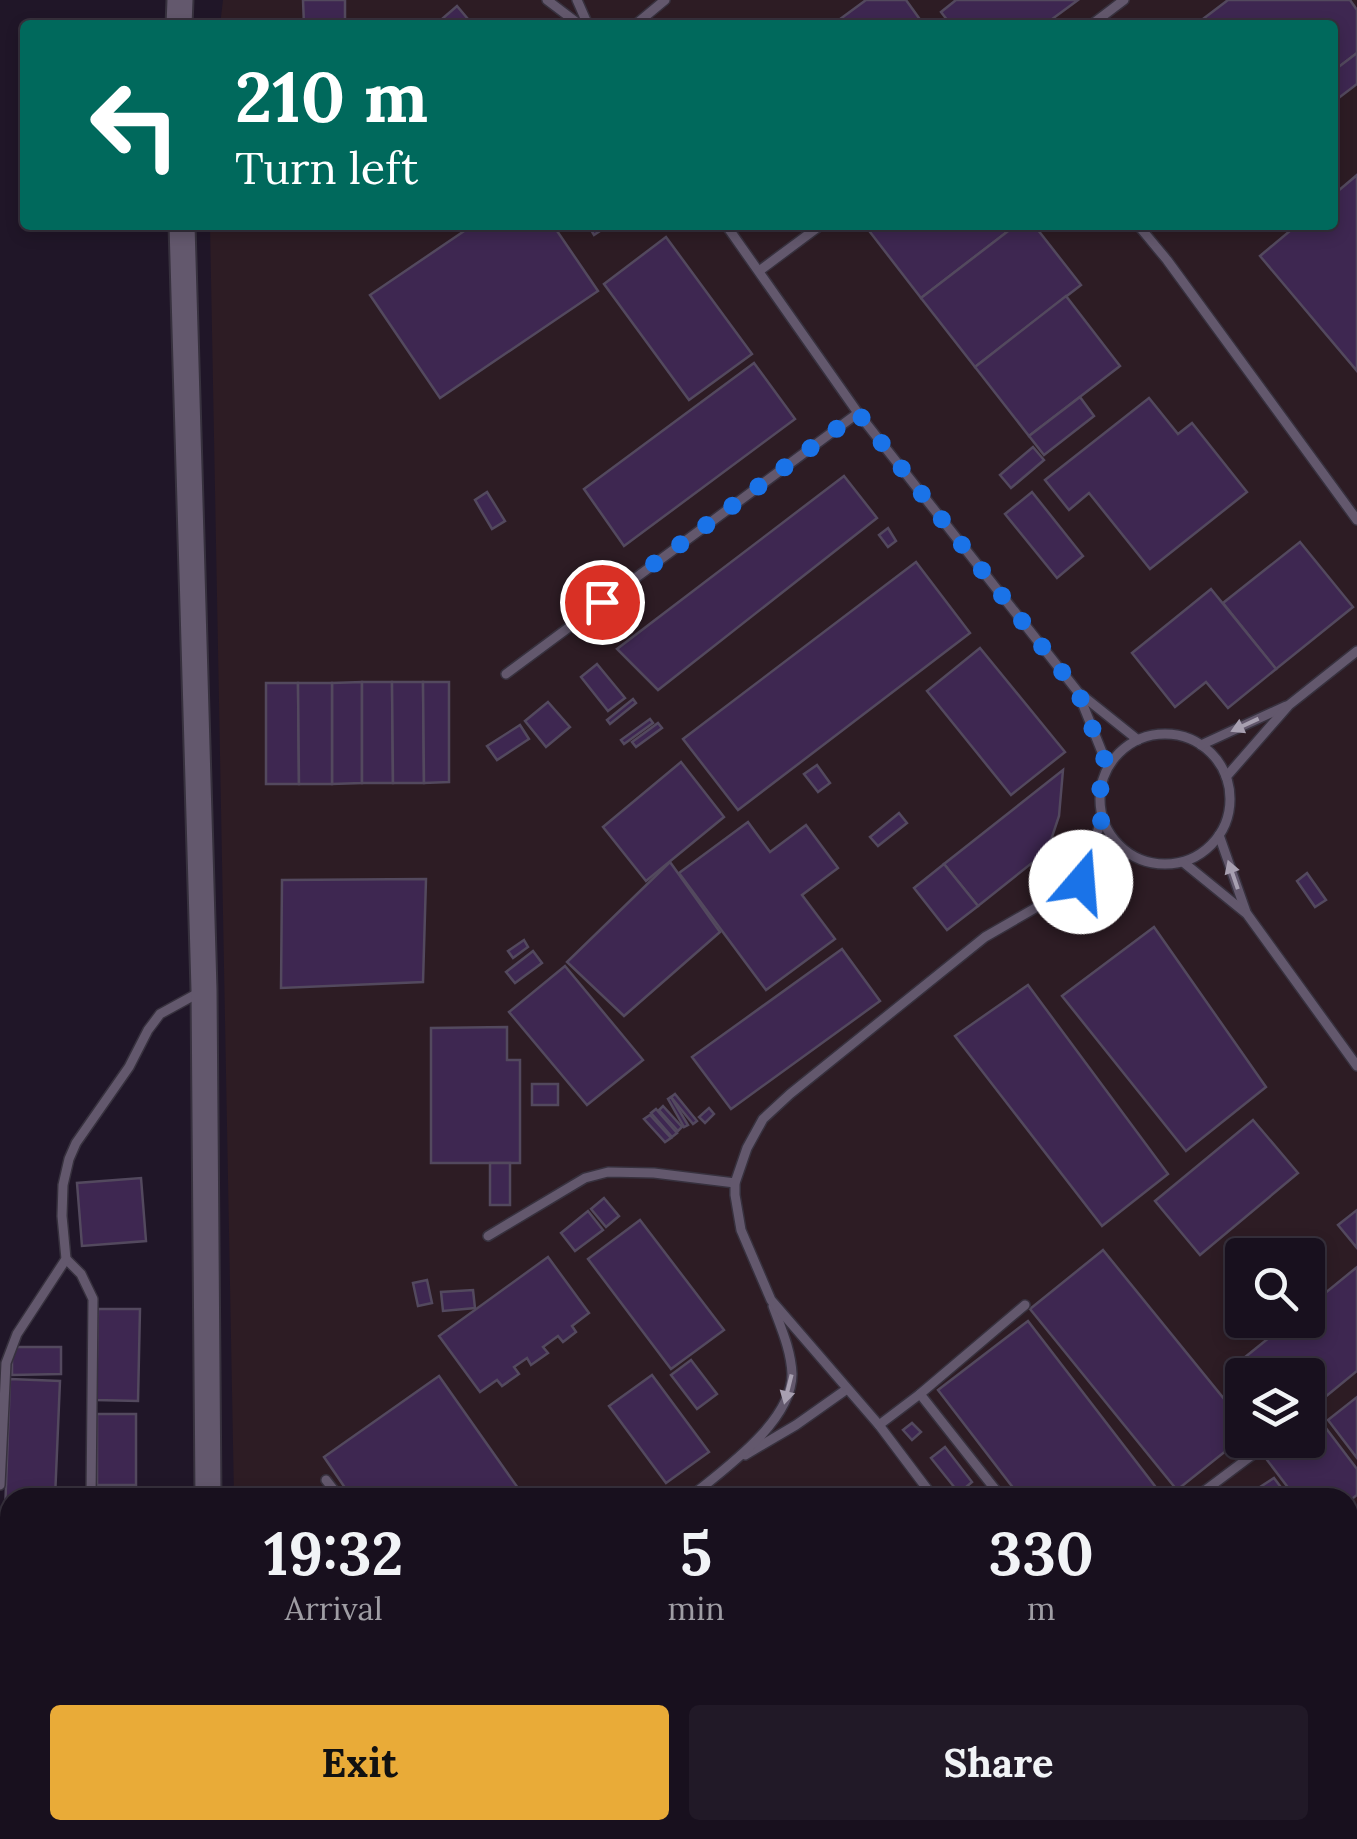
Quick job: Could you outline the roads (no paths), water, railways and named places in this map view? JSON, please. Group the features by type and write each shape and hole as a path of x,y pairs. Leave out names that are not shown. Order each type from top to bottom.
{"main road":[{"path":"182,230 204,990 208,1488"}],"lane":[{"path":"547,0 573,20"},
{"path":"641,20 664,0"},
{"path":"1097,20 1124,0"},
{"path":"730,230 858,413 1078,692 1138,740"},
{"path":"759,271 813,230"},
{"path":"1142,230 1355,516"},
{"path":"506,674 858,413"},
{"path":"1226,777 1288,704 1357,651"},
{"path":"1078,692 1108,768"},
{"path":"1200,745 1288,704"},
{"path":"1159,734 1181,736 1200,745 1212,754 1226,777 1230,797 1219,835 1203,852 1184,862 1146,862 1130,854 1112,838 1102,818 1099,800 1108,768 1120,751 1159,734"},
{"path":"1081,882 1102,818"},
{"path":"1219,835 1246,914"},
{"path":"734,1462 787,1401 792,1378 790,1353 741,1230 735,1195 747,1148 763,1120 985,937 1130,854"},
{"path":"1184,862 1246,914 1357,1066"},
{"path":"0,1485 6,1363 17,1334 66,1259 62,1216 69,1159 160,1014 204,990"},
{"path":"488,1236 585,1178 608,1172 736,1183"},
{"path":"66,1259 89,1286 94,1311 91,1488"},
{"path":"771,1300 879,1425 926,1488"},
{"path":"879,1425 1024,1305"},
{"path":"702,1488 734,1462 847,1389"},
{"path":"920,1394 994,1488"},
{"path":"1208,1488 1248,1458"},
{"path":"326,1480 332,1488"}]}
